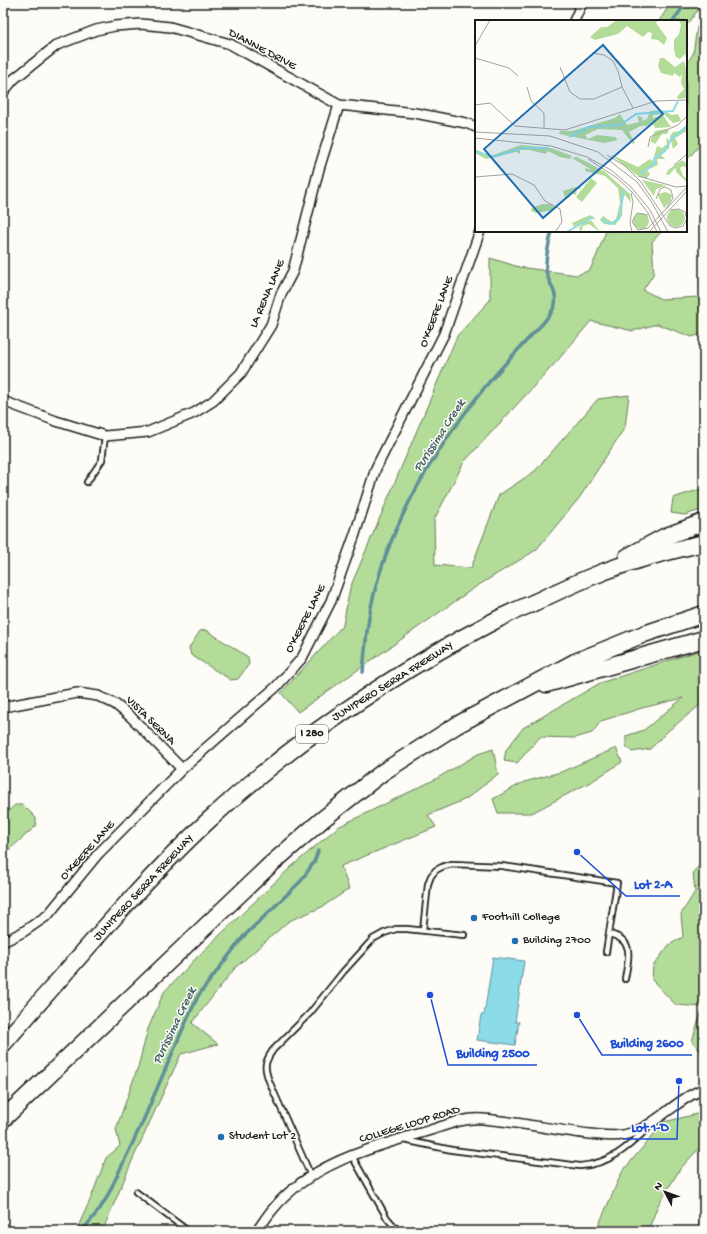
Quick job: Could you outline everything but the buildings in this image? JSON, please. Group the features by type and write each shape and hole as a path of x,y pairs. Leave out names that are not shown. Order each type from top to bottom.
{"highway":[{"path":"598,574 664,537 704,522"},
{"name":"JUNIPERO SERRA FREEWAY","path":"3,1044 157,872 208,821 260,775 322,727 374,691 434,654 498,619 598,574 627,564 704,543"},
{"path":"3,1120 269,866 323,818 383,772 457,725 575,662 644,634 704,614"},
{"path":"521,690 586,674 704,639"}],"street":[{"path":"574,20 582,3"},
{"name":"DIANNE DRIVE","path":"3,92 14,79 57,45 96,30 115,26 141,24 170,27 230,44 339,105 415,113 466,123 475,127"},
{"name":"LA RENA LANE","path":"3,401 56,422 105,436 148,432 194,413 214,401 241,373 270,325 281,294 293,271 319,169 339,105"},
{"name":"O'KEEFE LANE","path":"3,942 23,932 48,915 98,854 182,770 276,687 302,658 331,601 355,534 376,468 444,334 480,232"},
{"name":"VISTA SERNA","path":"3,707 77,693 98,696 114,704 131,716 182,770"},
{"name":"COLLEGE LOOP ROAD","path":"257,1231 273,1209 292,1190 311,1176 336,1162 400,1139 474,1119 614,1136 624,1135 638,1130 690,1095 704,1089"}],"lane":[{"path":"87,482 102,460 105,436"},
{"path":"423,930 428,884 431,876 436,870 452,864 502,866 617,882 606,952"},
{"path":"311,1176 269,1081 266,1071 266,1061 273,1050 310,1013 343,972 373,939 396,929 423,930 464,935"},
{"path":"610,934 619,936 626,942 628,953 625,979"},
{"path":"400,1139 452,1150 580,1166 600,1163 623,1151 665,1112"},
{"path":"352,1156 387,1218 400,1231"},
{"path":"136,1192 188,1231"}],"green space":[{"path":"671,3 703,3 687,25 687,20 660,20"},
{"path":"704,19 704,140 687,160 687,63 693,54 697,27"},
{"path":"606,232 661,232 652,242 654,273 643,290 661,299 704,298 704,333 692,337 657,324 633,331 591,321 558,360 464,462 434,520 435,565 471,568 499,495 535,471 598,399 629,395 625,427 580,497 536,550 474,588 298,712 281,693 343,625 350,588 457,336 490,300 490,258 519,267 577,275 590,270"},
{"path":"704,488 704,509 685,515 671,513 673,498"},
{"path":"206,630 248,657 249,664 238,679 231,680 191,655 189,648 200,631"},
{"path":"704,649 704,702 669,730 650,749 632,752 626,746 626,736 644,730 683,698 642,708 601,721 592,733 575,738 540,737 517,763 504,761 506,750 523,728 600,683"},
{"path":"616,748 622,762 594,780 532,813 498,813 493,799 524,782 561,772"},
{"path":"493,749 498,774 466,799 428,815 436,827 341,866 349,889 322,907 289,921 235,968 192,1023 218,1044 181,1054 132,1161 105,1225 100,1231 76,1231 91,1198 106,1158 120,1146 116,1129 138,1067 148,1029 164,992 201,953 291,867 338,827 434,780 478,754"},
{"path":"15,805 23,805 36,818 36,826 3,855 3,816"},
{"path":"704,861 704,941 702,945 704,948 704,1051 702,1053 692,1041 703,1007 676,1005 652,980 653,966 669,945 683,937 681,914 695,892 693,872"},
{"path":"701,1113 704,1120 704,1143 680,1169 658,1205 648,1231 596,1231 622,1172 664,1122"},
{"path":"704,1202 704,1231 699,1231 699,1209"}],"water":[{"path":"493,957 524,961 515,1022 519,1022 515,1045 477,1040 481,1015 484,1015"}],"waterway":[{"name":"Purissima Creek","path":"674,20 686,3"},
{"name":"Purissima Creek","path":"363,672 370,612 377,581 387,551 414,493 447,438 466,412 496,374 546,319 554,307 555,297 546,270 546,260 552,232"},
{"name":"Purissima Creek","path":"82,1231 99,1210 107,1197 143,1121 198,996 243,937 301,881 314,862 318,851"}],"place":[{"name":"Lot 2-A","path":"577,852"},
{"name":"Foothill College","path":"474,918"},
{"name":"Building 2700","path":"515,941"},
{"name":"Building 2500","path":"430,995"},
{"name":"Building 2600","path":"577,1015"},
{"name":"Lot 1-D","path":"679,1081"},
{"name":"Student Lot 2","path":"221,1137"}]}
